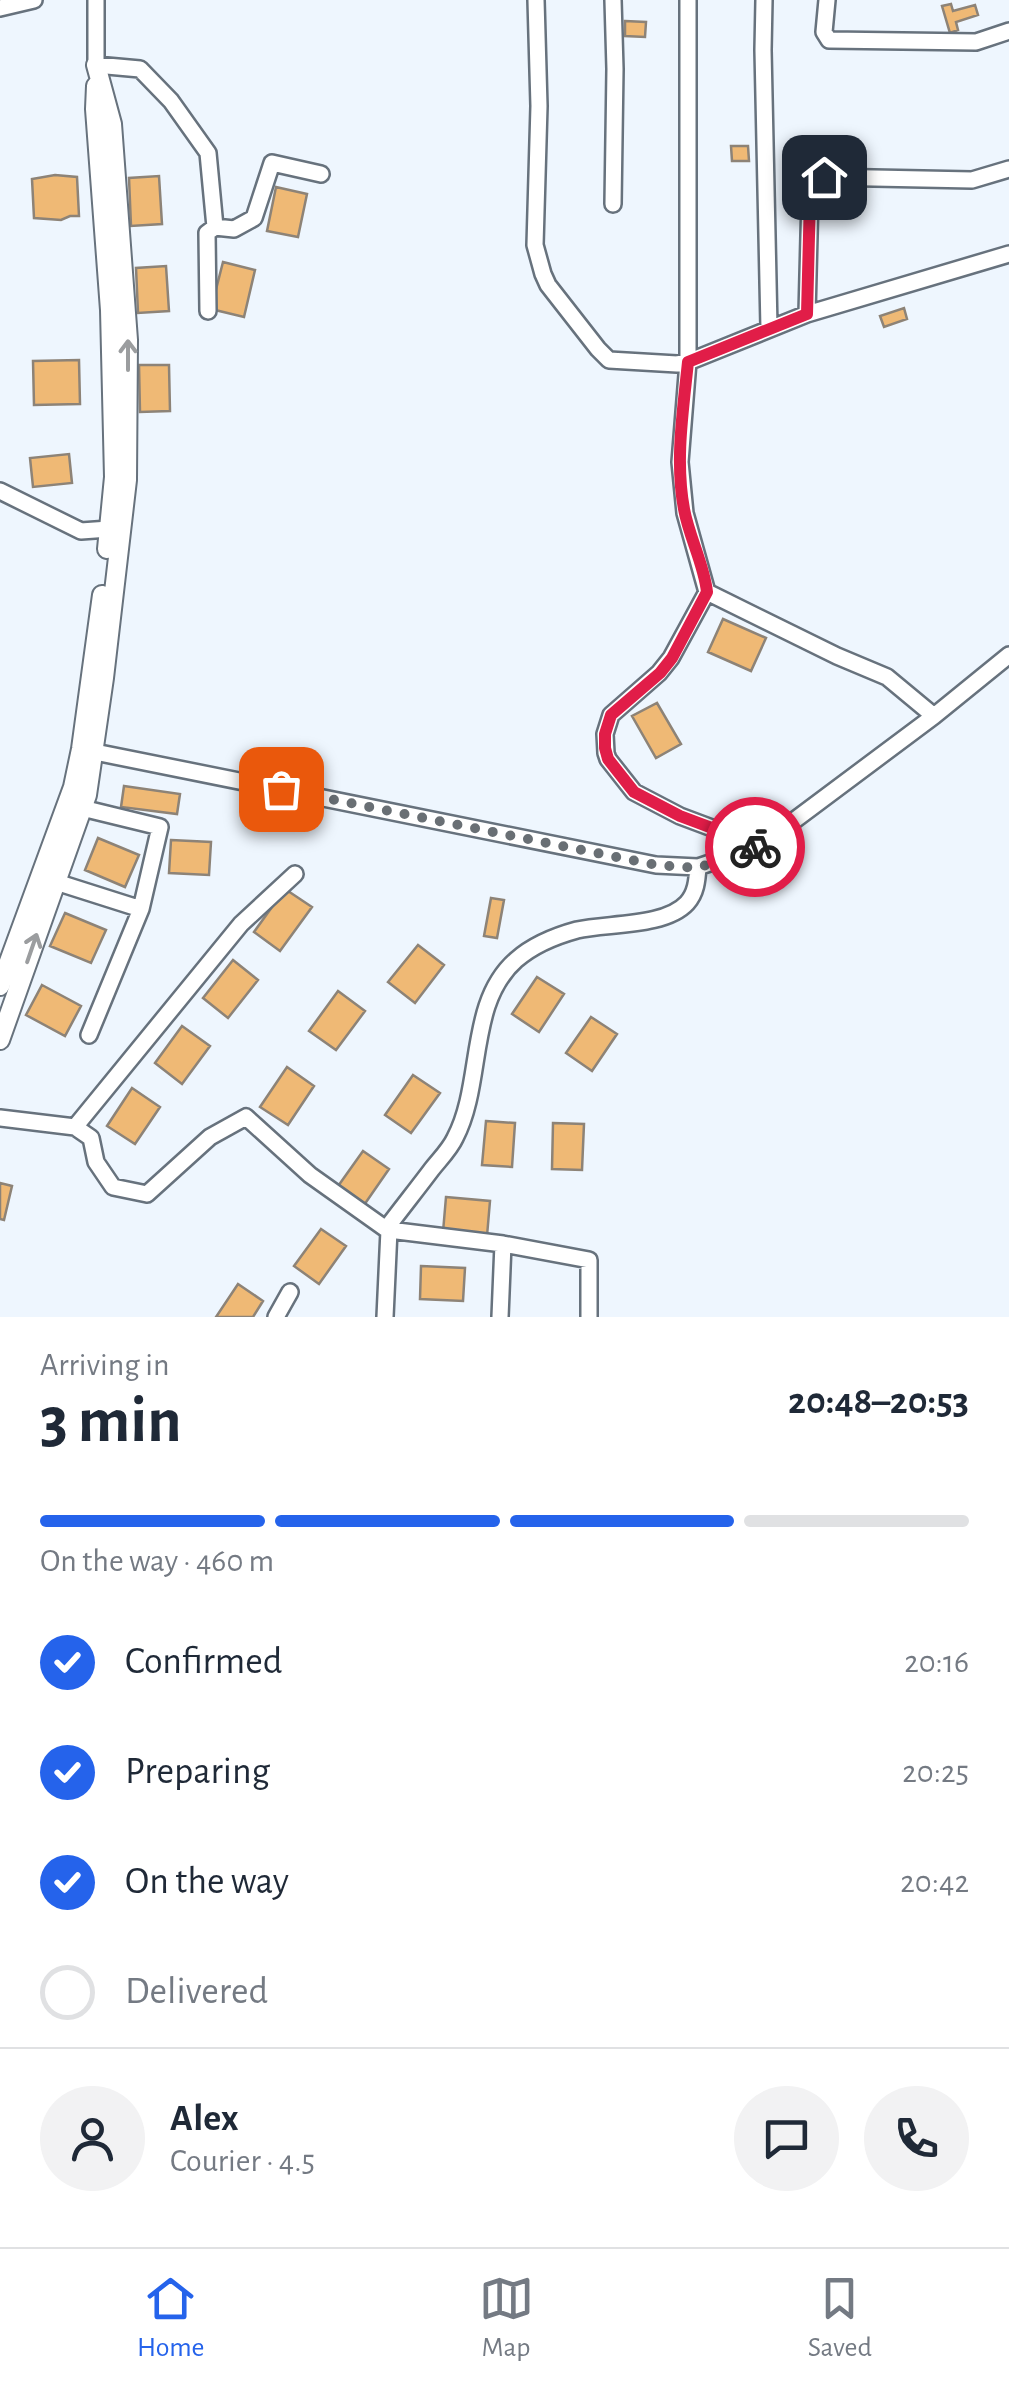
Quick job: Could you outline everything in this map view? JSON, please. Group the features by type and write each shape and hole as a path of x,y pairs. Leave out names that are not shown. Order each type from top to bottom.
{"street":[{"path":"0,8 34,0"},
{"path":"0,1040 87,795 87,750 114,459 110,310 95,109 96,0"},
{"path":"536,0 539,106 535,246 548,285 609,360 688,362 807,314 1009,254"},
{"path":"613,0 613,204"},
{"path":"688,0 688,362 681,429 681,490 707,592 672,658 611,715 605,748 608,759 634,792 680,816 760,846"},
{"path":"764,0 769,328"},
{"path":"826,0 824,32 829,40 976,42 1009,32"},
{"path":"96,66 140,68 180,114 208,153 215,227"},
{"path":"0,986 87,750 104,678 128,480 128,340 112,124 96,66"},
{"path":"208,311 207,233 215,227 234,228 254,218 272,163 321,174"},
{"path":"807,314 810,197 814,182 824,177 972,180 1009,169"},
{"path":"0,491 80,532 110,529"},
{"path":"707,592 887,677 934,716"},
{"path":"87,750 656,865 698,868 760,846 1009,655"},
{"path":"82,808 160,827 141,909 88,1034"},
{"path":"386,1317 388,1230 455,1139 471,1096 483,1020 499,978 512,962 548,940 576,930 663,917 678,910 693,894 698,868"},
{"path":"75,1127 241,924 295,874"},
{"path":"56,882 141,909"},
{"path":"0,1118 75,1127 91,1138 96,1162 113,1187 147,1194 210,1137 246,1117 310,1175 388,1230 503,1244 588,1260 589,1317"},
{"path":"500,1317 503,1244"},
{"path":"276,1317 290,1292"}],"building":[{"path":"951,4 953,11 975,5 978,15 956,22 958,30 950,33 942,6"},
{"path":"625,21 646,22 645,37 625,36"},
{"path":"731,146 748,146 749,161 732,161"},
{"path":"159,176 162,224 131,226 129,178"},
{"path":"77,177 79,216 61,220 34,218 32,179"},
{"path":"276,187 307,194 298,237 267,231"},
{"path":"223,262 255,270 244,317 211,309"},
{"path":"166,266 169,311 138,313 136,268"},
{"path":"904,308 907,319 884,327 880,316"},
{"path":"79,360 80,404 34,405 33,361"},
{"path":"139,365 169,365 170,411 140,412"},
{"path":"69,454 72,483 33,487 30,458"},
{"path":"723,619 766,638 751,671 708,652"},
{"path":"657,703 681,744 656,758 632,716"},
{"path":"124,786 180,794 177,814 121,807"},
{"path":"98,838 139,855 125,887 85,870"},
{"path":"171,840 211,842 209,875 169,873"},
{"path":"285,889 312,907 280,951 254,932"},
{"path":"491,898 504,900 497,938 484,936"},
{"path":"65,913 106,930 91,963 50,946"},
{"path":"418,945 444,965 415,1003 388,982"},
{"path":"233,960 258,980 228,1018 203,998"},
{"path":"537,977 564,994 539,1032 512,1014"},
{"path":"42,985 81,1006 65,1036 26,1015"},
{"path":"338,991 365,1011 336,1050 309,1031"},
{"path":"591,1017 617,1034 592,1071 566,1053"},
{"path":"182,1026 210,1046 182,1084 155,1063"},
{"path":"287,1067 314,1086 288,1125 260,1107"},
{"path":"413,1075 440,1093 411,1133 385,1115"},
{"path":"132,1088 160,1107 135,1144 107,1126"},
{"path":"486,1121 515,1123 512,1167 482,1165"},
{"path":"553,1123 584,1124 582,1170 552,1169"},
{"path":"363,1151 389,1169 362,1208 336,1189"},
{"path":"0,1183 12,1186 4,1220 0,1219"},
{"path":"446,1197 490,1201 487,1236 443,1232"},
{"path":"321,1229 346,1246 319,1284 294,1266"},
{"path":"421,1266 465,1268 463,1301 420,1299"},
{"path":"238,1284 263,1301 253,1317 216,1317"}],"way so far":[{"path":"281,789 656,865 698,868 755,847"}],"route":[{"path":"755,847 760,846 680,816 634,792 608,759 605,734 611,715 672,658 707,592 681,490 681,429 688,362 807,314 810,197 814,182 824,177"}]}
